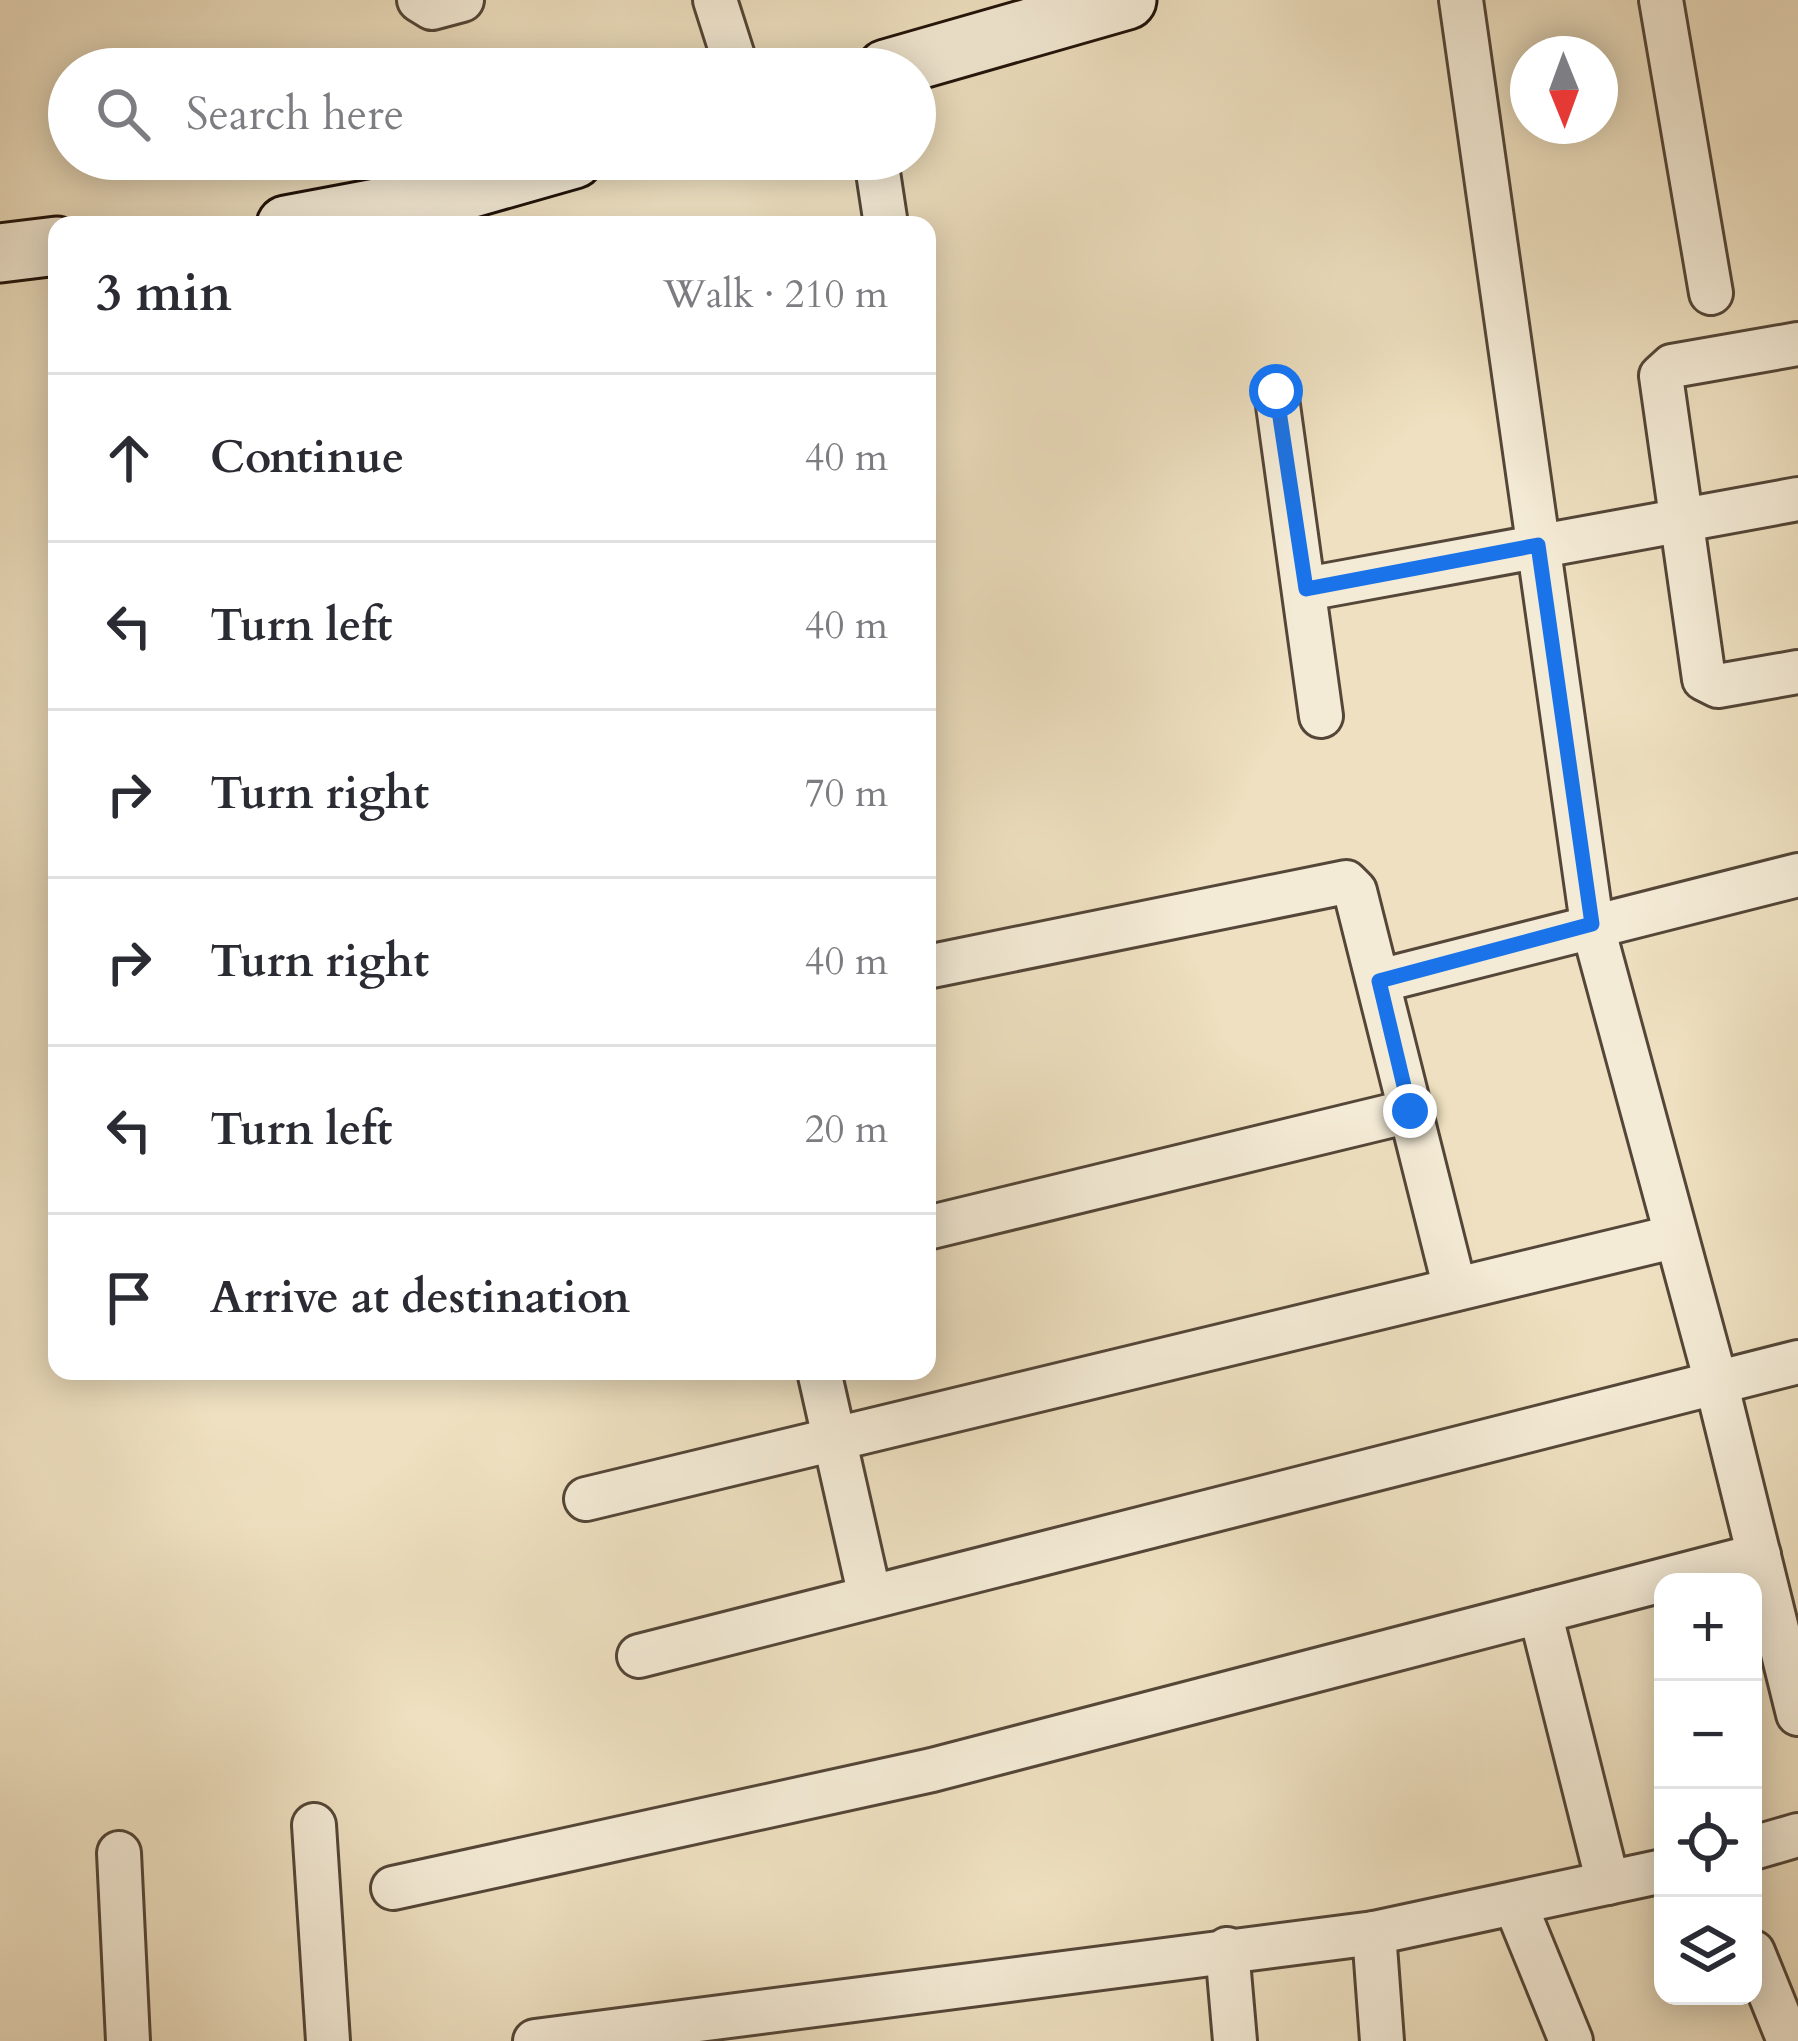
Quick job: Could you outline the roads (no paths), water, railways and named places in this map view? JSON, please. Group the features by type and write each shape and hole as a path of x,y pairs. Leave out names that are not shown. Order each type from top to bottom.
{"street":[{"path":"419,0 432,8 462,0"},
{"path":"716,0 731,48"},
{"path":"936,55 1127,0"},
{"path":"1461,0 1592,924 1673,1237 1716,1382 1798,1714"},
{"path":"1661,0 1711,293"},
{"path":"386,216 452,210 524,180"},
{"path":"879,180 885,216"},
{"path":"0,254 48,247"},
{"path":"1798,344 1672,366 1660,376 1704,679 1718,686 1798,672"},
{"path":"1276,391 1321,716"},
{"path":"1306,589 1798,499"},
{"path":"1379,981 1798,875"},
{"path":"936,966 1331,881 1346,882 1355,891 1455,1289"},
{"path":"936,1226 1410,1111"},
{"path":"586,1499 1673,1237"},
{"path":"639,1656 1798,1362"},
{"path":"821,1380 870,1597"},
{"path":"393,1888 932,1770 1759,1556"},
{"path":"1540,1612 1607,1883"},
{"path":"314,1825 328,2041"},
{"path":"1762,1845 1798,1834"},
{"path":"119,1853 128,2041"},
{"path":"536,2041 610,2036 1227,1949 1374,1933 1654,1873"},
{"path":"1515,1904 1571,2041"},
{"path":"1374,1933 1382,2041"},
{"path":"1227,1949 1235,2041"},
{"path":"1762,1974 1789,2041"}]}
